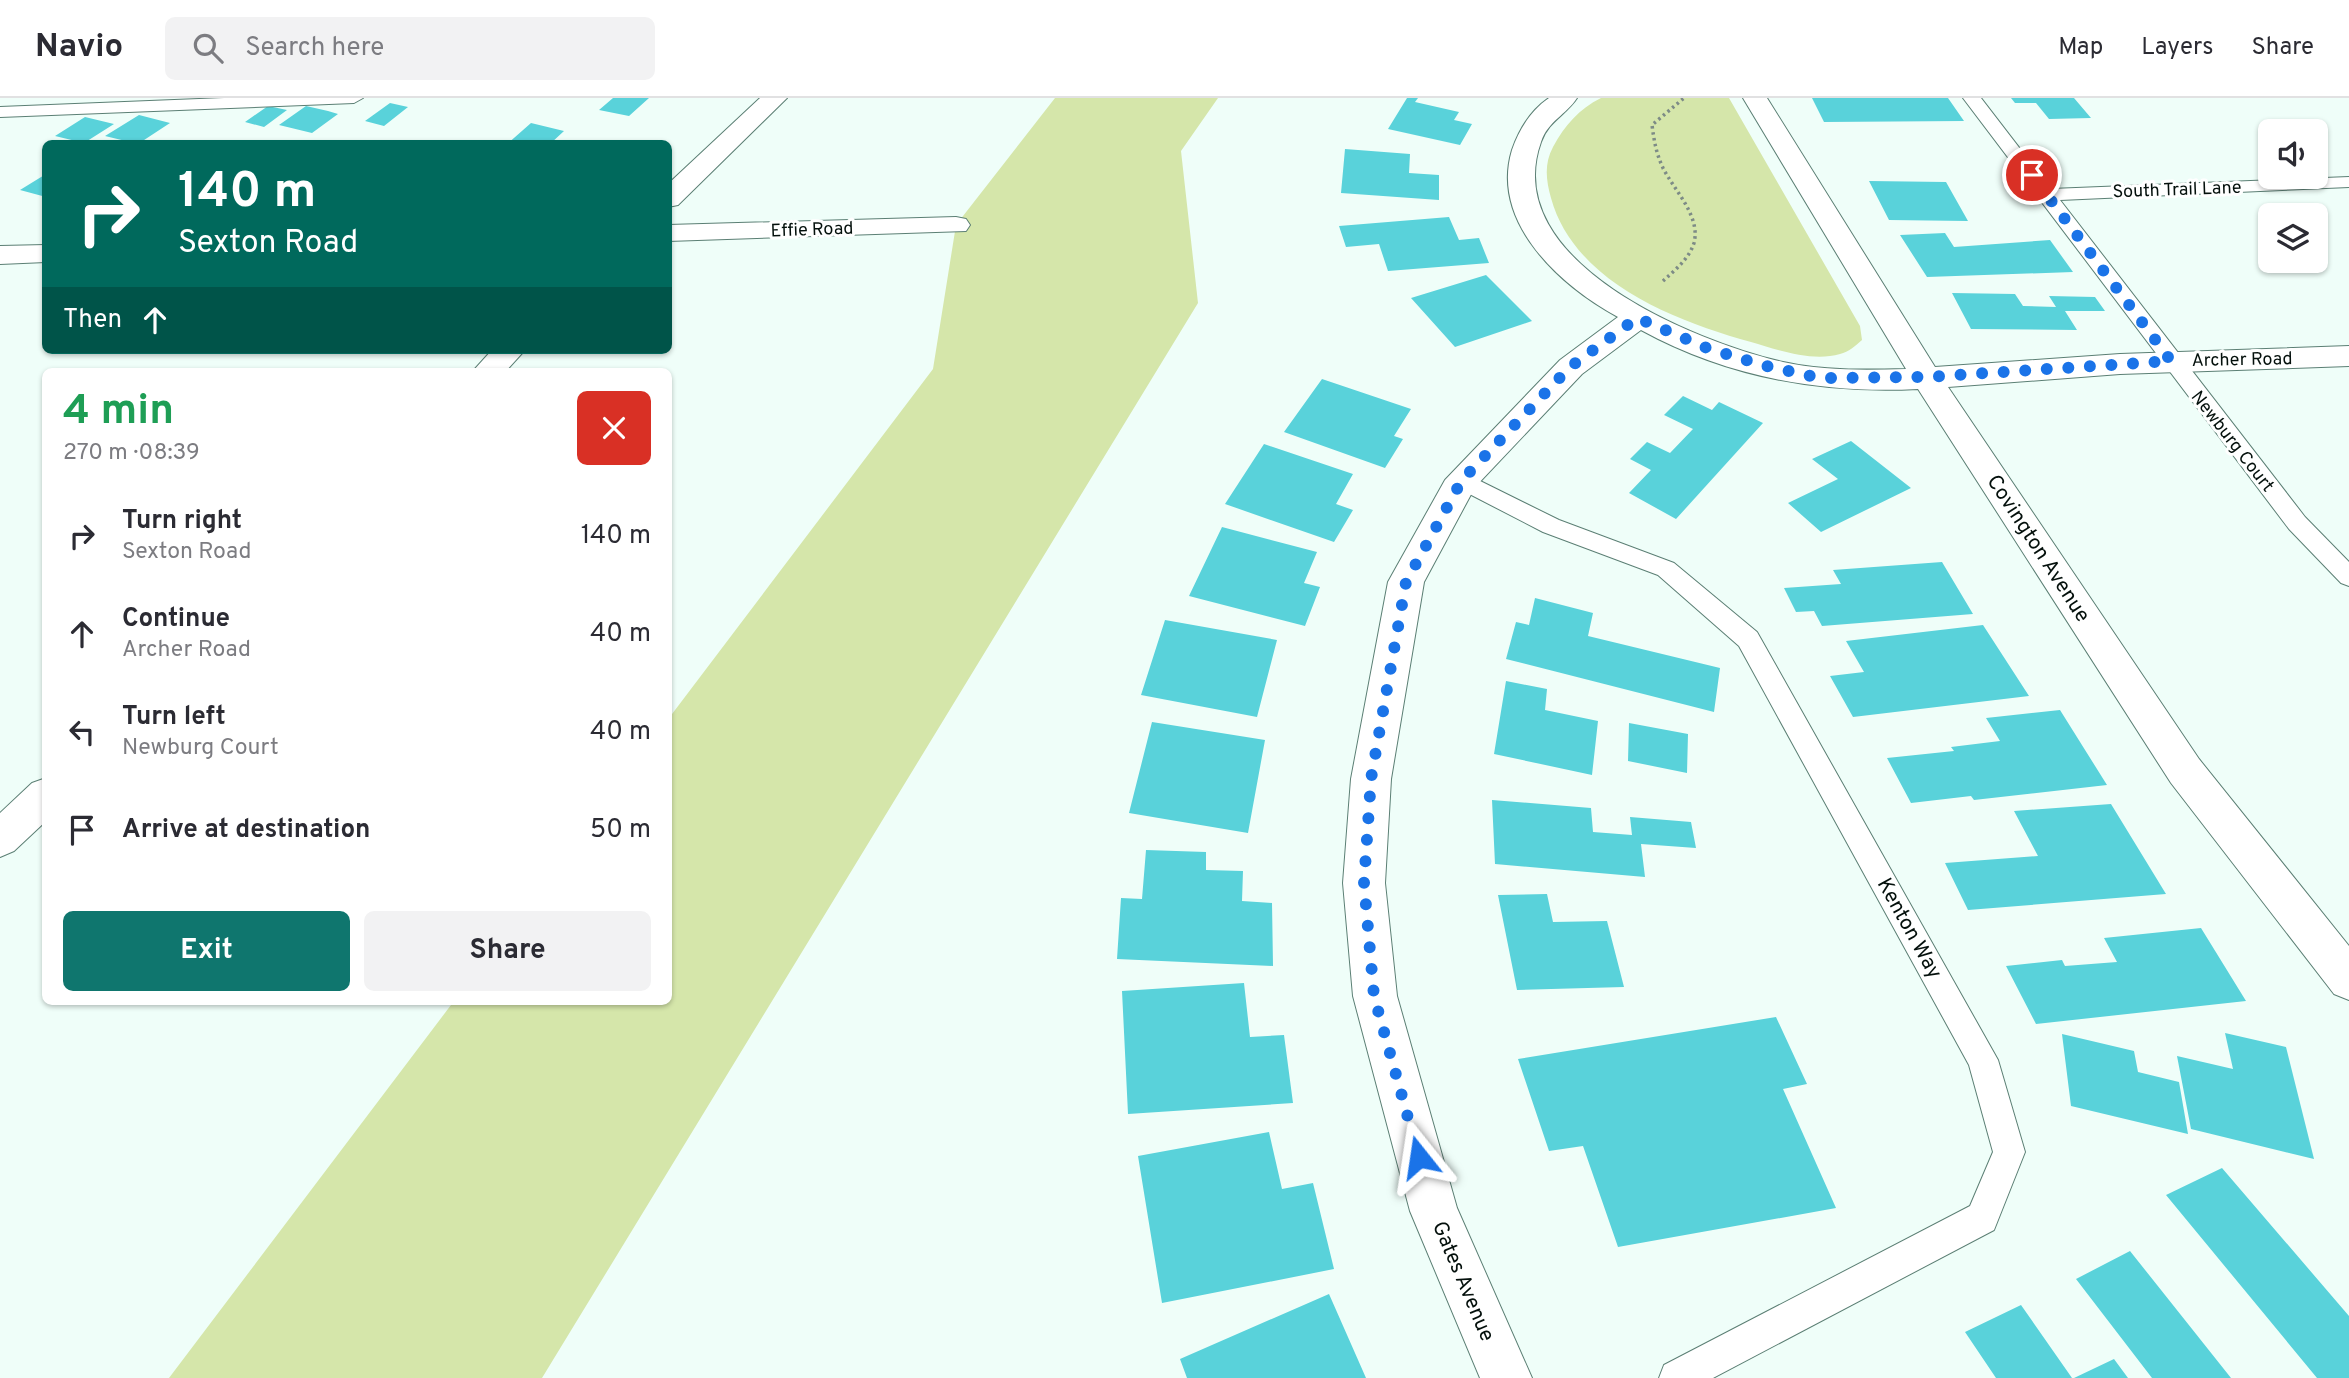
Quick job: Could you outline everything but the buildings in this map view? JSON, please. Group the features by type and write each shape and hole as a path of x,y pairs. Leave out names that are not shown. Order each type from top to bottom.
{"street":[{"path":"672,195 775,98"},
{"name":"Archer Road","path":"1565,98 1556,103 1530,134 1519,174 1533,226 1564,265 1637,318 1707,348 1762,365 1820,378 1926,377 2171,361 2349,356"},
{"name":"Covington Avenue","path":"1755,98 1926,377 2185,771 2349,980"},
{"name":"Effie Road","path":"672,233 956,225"},
{"path":"0,256 42,253"},
{"name":"Gates Avenue","path":"1506,1378 1434,1211 1374,996 1364,883 1371,779 1406,582 1462,480 1570,367 1637,318"},
{"path":"491,368 506,354"},
{"path":"0,839 42,799"}],"lane":[{"path":"0,112 354,98"},
{"name":"Newburg Court","path":"1972,98 2297,523 2349,577"},
{"name":"South Trail Lane","path":"2047,195 2349,183"},
{"name":"Kenton Way","path":"1462,480 1551,526 1666,569 1748,639 1983,1060 2009,1152 1983,1218 1677,1378"}],"path":[{"path":"1660,284 1679,270 1694,248 1697,225 1656,157 1651,140 1652,125 1684,98"}],"green space":[{"path":"1055,98 1218,98 1181,151 1198,303 542,1378 169,1378 451,1005 672,1005 672,714 933,369 956,225"},
{"path":"1601,98 1729,98 1860,326 1862,340 1846,352 1829,356 1807,356 1784,351 1722,333 1660,309 1631,294 1604,275 1581,253 1563,227 1551,198 1547,172 1550,153 1562,132 1573,118"}],"route":[{"path":"1419,1157 1374,996 1364,883 1371,779 1406,582 1462,480 1570,367 1637,318 1707,348 1762,365 1820,378 1926,377 2171,361 2032,175"}]}
